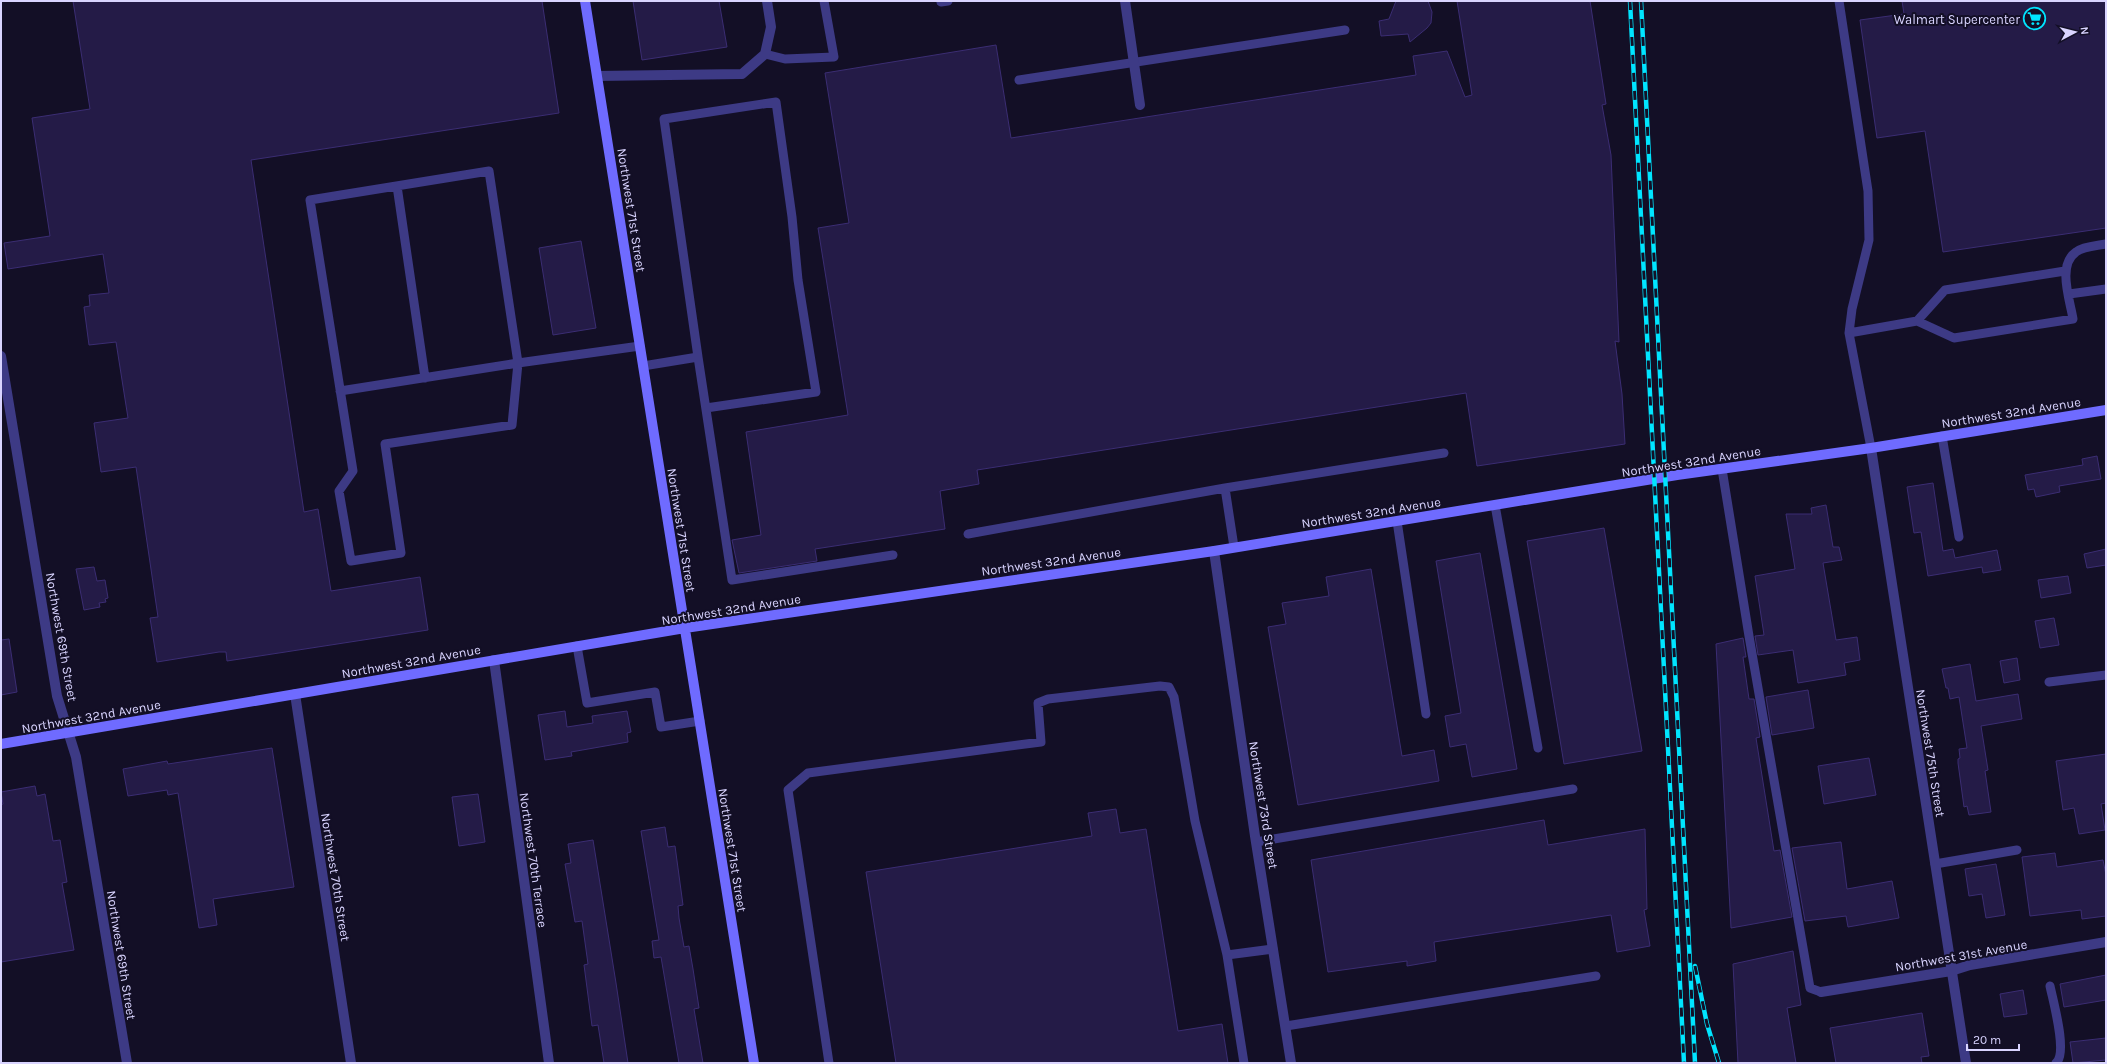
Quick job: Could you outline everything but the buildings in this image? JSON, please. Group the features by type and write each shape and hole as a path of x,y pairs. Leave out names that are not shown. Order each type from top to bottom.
{"main road":[{"name":"Northwest 71st Street","path":"585,1 754,1063"},
{"name":"Northwest 32nd Avenue","path":"1,744 685,628 1234,547 1722,469 1871,448 2106,410"}],"street":[{"path":"597,76 742,74 765,54 771,27 767,1"},
{"path":"1125,1 1140,105"},
{"name":"Northwest 69th Street","path":"1,356 57,696 76,757 127,1063"},
{"name":"Northwest 75th Street","path":"1871,448 1966,1063"},
{"name":"Northwest 73rd Street","path":"1214,550 1256,842 1291,1063"},
{"name":"Northwest 70th Terrace","path":"494,660 549,1063"},
{"name":"Northwest 70th Street","path":"296,694 352,1063"},
{"name":"Northwest 31st Avenue","path":"1821,992 1951,971 1970,965 2106,942"}],"lane":[{"path":"765,54 785,59 834,57 824,1"},
{"path":"1839,1 1868,191 1870,240 1852,309 1849,332 1871,448"},
{"path":"1019,80 1134,61 1345,30"},
{"path":"706,408 816,392 798,280 792,217 776,102 664,119 698,357 732,580 893,555"},
{"path":"489,171 518,363 512,425 385,444 401,553 351,561 339,491 353,471 310,200 489,171"},
{"path":"397,186 425,378"},
{"path":"1849,332 1917,321 1954,338 2073,319 2065,271 2071,256 2077,251 2086,247 2106,244"},
{"path":"1917,321 1945,290 2065,271"},
{"path":"2069,294 2106,288"},
{"path":"340,391 518,363 640,346"},
{"path":"643,366 698,357"},
{"path":"1942,436 1958,537"},
{"path":"968,534 1225,488 1444,453"},
{"path":"1722,469 1749,636 1810,988 1821,992"},
{"path":"1225,488 1234,547"},
{"path":"1496,505 1538,748"},
{"path":"1397,521 1426,714"},
{"path":"578,646 587,703 655,692 661,727 700,721"},
{"path":"2049,682 2106,675"},
{"path":"829,1063 788,790 808,773 1042,742 1038,702 1048,699 1160,686 1169,687 1174,697 1195,821 1227,954 1244,1063"},
{"path":"1256,842 1573,789"},
{"path":"1935,864 2017,850"},
{"path":"1227,954 1273,949"},
{"path":"1286,1026 1596,976"},
{"path":"2050,986 2062,1049 2059,1061 2056,1063"}],"railway":[{"path":"1630,1 1684,1063"},
{"path":"1641,1 1695,1063"},
{"path":"1695,966 1707,1024 1719,1063"}],"place":[{"name":"Walmart Supercenter","path":"2035,19"}]}
